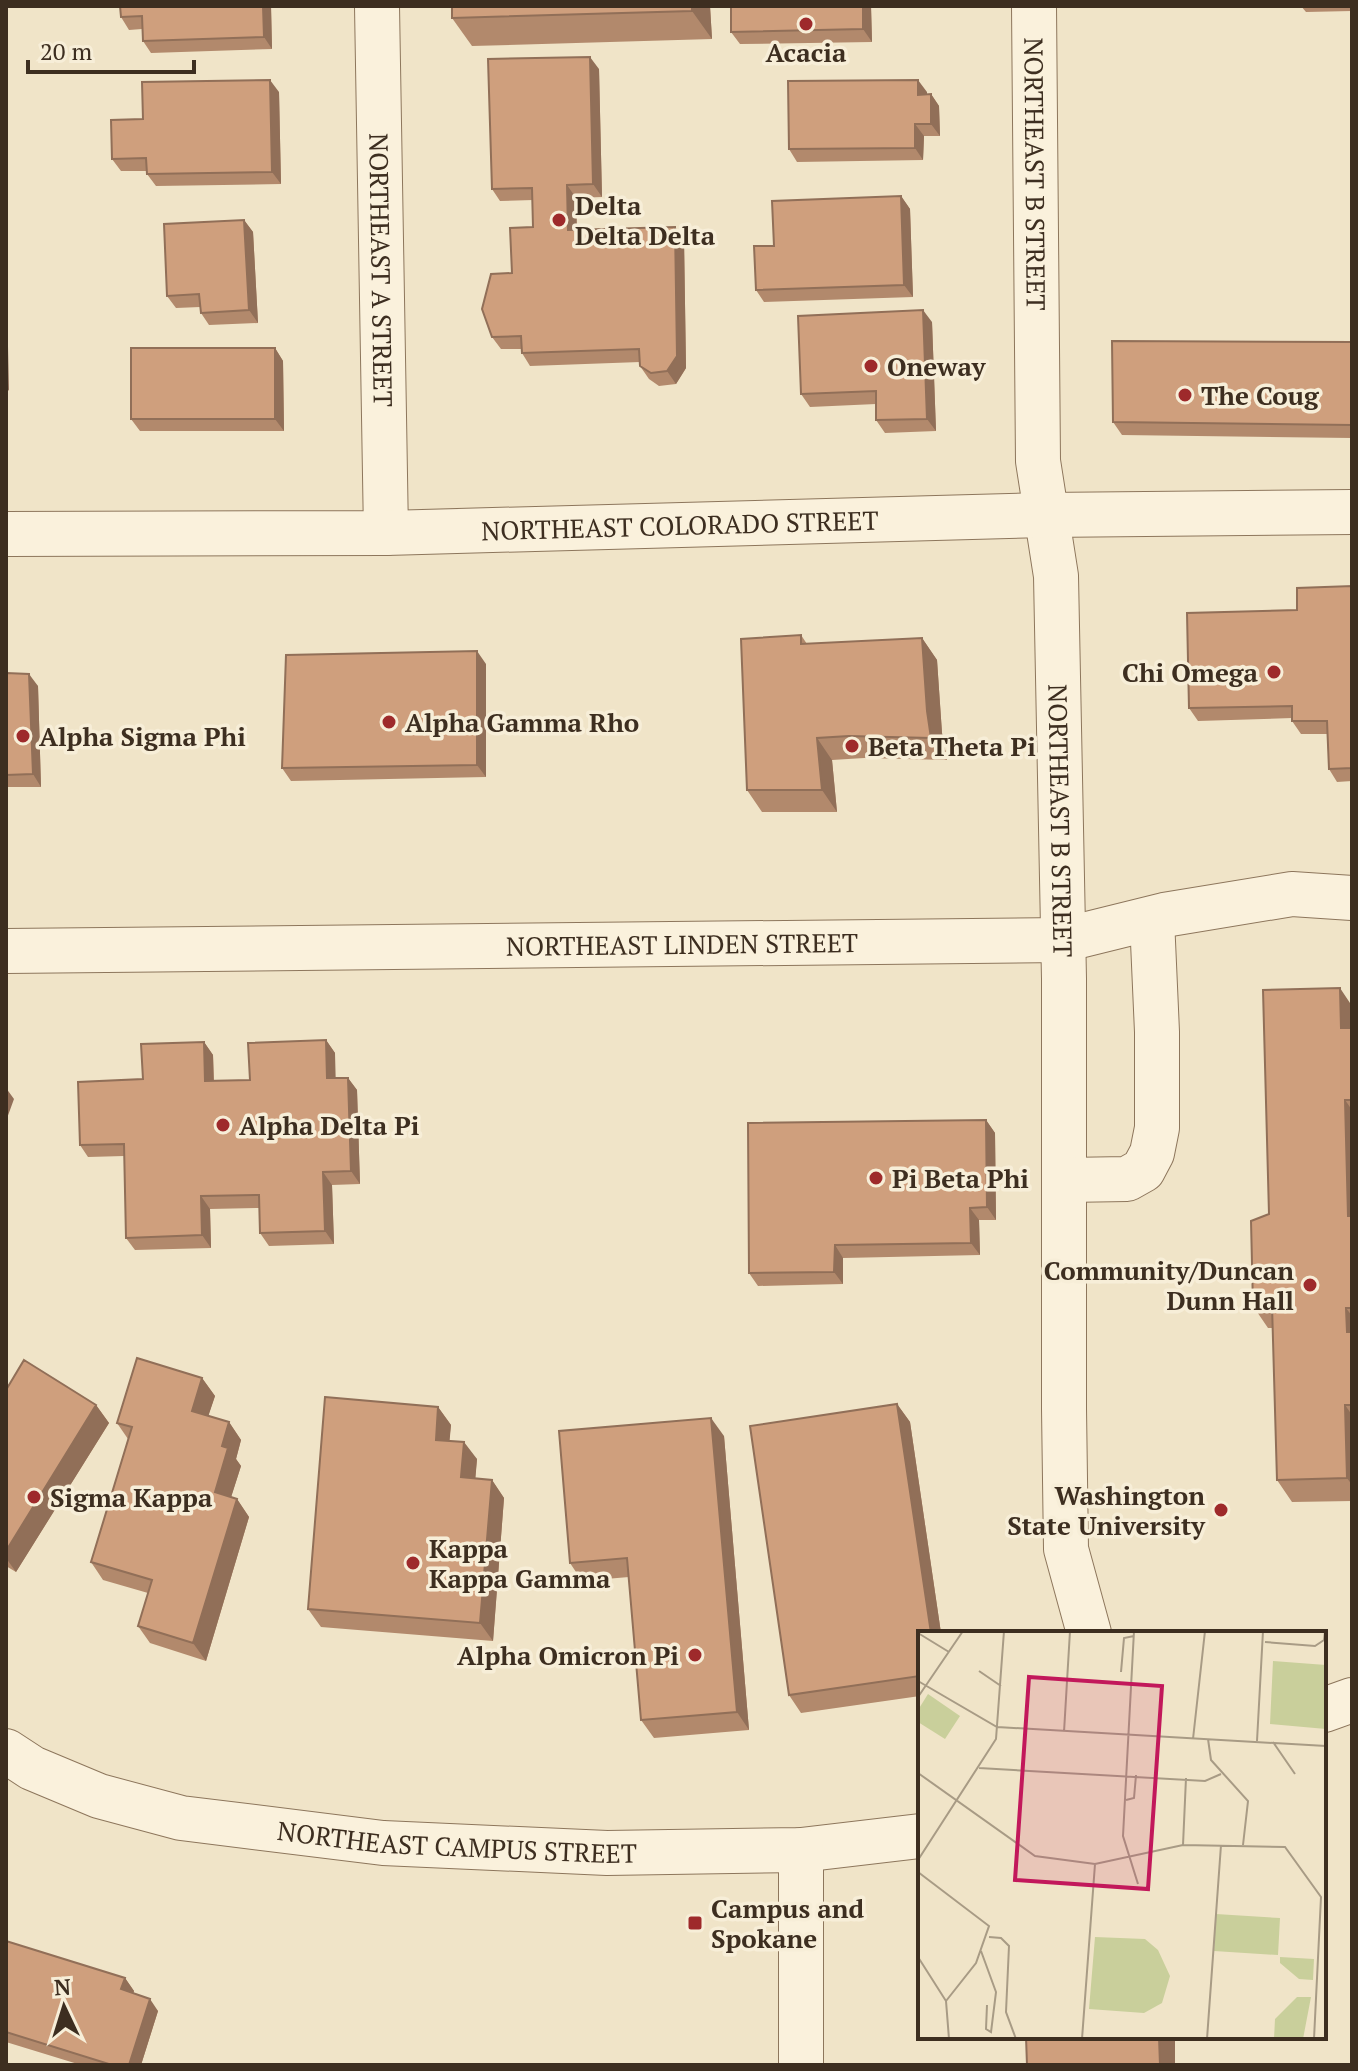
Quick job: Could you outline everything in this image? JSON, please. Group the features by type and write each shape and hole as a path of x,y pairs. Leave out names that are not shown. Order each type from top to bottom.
{"street":[{"name":"NORTHEAST A STREET","path":"377,6 386,533"},
{"name":"NORTHEAST B STREET","path":"1034,6 1038,461 1056,576 1066,1180 1066,1549 1088,1631"},
{"name":"NORTHEAST COLORADO STREET","path":"6,534 386,533 1045,515 1352,512"},
{"name":"NORTHEAST LINDEN STREET","path":"6,951 1063,940 1152,919 1292,894 1352,898"},
{"path":"1066,1180 1127,1179 1143,1170 1152,1153 1157,1128 1157,1064 1152,919"},
{"path":"1326,1709 1352,1700"},
{"name":"NORTHEAST CAMPUS STREET","path":"6,1751 32,1768 99,1796 181,1818 398,1844 607,1853 801,1850 918,1836"},
{"path":"801,1850 801,2065"}],"building":[{"path":"120,6 263,6 264,37 143,41 142,16 121,17"},
{"path":"452,6 692,6 692,11 452,18"},
{"name":"Acacia","path":"731,6 863,6 863,29 731,32"},
{"name":"Delta Delta Delta","path":"590,57 593,184 567,185 568,230 675,227 677,356 667,371 651,373 640,366 639,349 522,353 521,336 492,337 482,309 491,274 512,273 510,228 533,227 532,188 492,189 488,59"},
{"path":"270,80 272,172 147,174 146,158 112,159 111,120 143,119 142,82"},
{"path":"918,80 918,95 931,94 931,124 915,124 915,148 789,149 788,81"},
{"path":"901,196 904,285 756,290 754,246 774,246 772,201"},
{"path":"244,220 249,310 201,313 199,294 167,296 164,224"},
{"name":"Oneway","path":"923,310 927,419 876,420 876,391 801,394 798,316"},
{"path":"1112,341 1352,342 1352,425 1113,422"},
{"path":"131,348 275,348 275,419 131,419"},
{"name":"Chi Omega","path":"1352,586 1352,768 1329,769 1327,721 1292,721 1292,706 1189,708 1187,613 1297,610 1297,588"},
{"name":"Beta Theta Pi","path":"801,635 801,644 922,638 931,738 817,738 822,790 747,790 741,639"},
{"name":"Alpha Gamma Rho","path":"477,651 477,765 282,768 286,655"},
{"name":"Alpha Sigma Phi","path":"6,673 29,674 33,774 6,775"},
{"name":"Community/Duncan Dunn Hall","path":"1340,988 1341,1028 1352,1028 1352,1100 1345,1100 1348,1216 1352,1216 1352,1308 1346,1308 1347,1332 1352,1332 1352,1405 1345,1405 1347,1478 1277,1480 1272,1305 1253,1306 1251,1221 1269,1214 1263,990"},
{"name":"Alpha Delta Pi","path":"326,1040 327,1078 348,1078 351,1171 323,1172 325,1231 260,1233 259,1195 201,1196 202,1235 126,1238 124,1144 80,1145 78,1082 143,1079 141,1044 204,1042 205,1081 250,1080 248,1043"},
{"name":"Pi Beta Phi","path":"986,1120 987,1207 970,1208 971,1243 835,1245 834,1272 749,1273 748,1123"},
{"path":"137,1358 202,1378 192,1411 229,1422 222,1446 228,1448 215,1492 237,1499 193,1643 138,1626 152,1580 91,1562 132,1427 117,1423"},
{"name":"Sigma Kappa","path":"24,1360 96,1405 6,1551 6,1390"},
{"name":"Kappa Kappa Gamma","path":"325,1397 438,1407 436,1440 464,1442 461,1477 492,1480 480,1623 308,1609"},
{"path":"897,1404 931,1631 918,1631 918,1676 789,1695 750,1426"},
{"name":"Alpha Omicron Pi","path":"711,1418 737,1712 641,1720 627,1558 570,1563 559,1431"},
{"path":"6,1941 125,1978 121,1989 150,1999 129,2065 112,2065 6,2032"},
{"path":"1026,2039 1159,2039 1160,2065 1027,2065"}],"place":[{"name":"Acacia","path":"806,24"},
{"name":"Delta Delta Delta","path":"559,220"},
{"name":"Oneway","path":"871,366"},
{"name":"The Coug","path":"1185,395"},
{"name":"Chi Omega","path":"1274,672"},
{"name":"Alpha Gamma Rho","path":"389,722"},
{"name":"Alpha Sigma Phi","path":"23,736"},
{"name":"Beta Theta Pi","path":"852,746"},
{"name":"Alpha Delta Pi","path":"223,1125"},
{"name":"Pi Beta Phi","path":"876,1178"},
{"name":"Community/Duncan Dunn Hall","path":"1310,1285"},
{"name":"Sigma Kappa","path":"34,1497"},
{"name":"Washington State University","path":"1221,1510"},
{"name":"Kappa Kappa Gamma","path":"413,1563"},
{"name":"Alpha Omicron Pi","path":"695,1655"},
{"name":"Campus and Spokane","path":"695,1923"}]}
